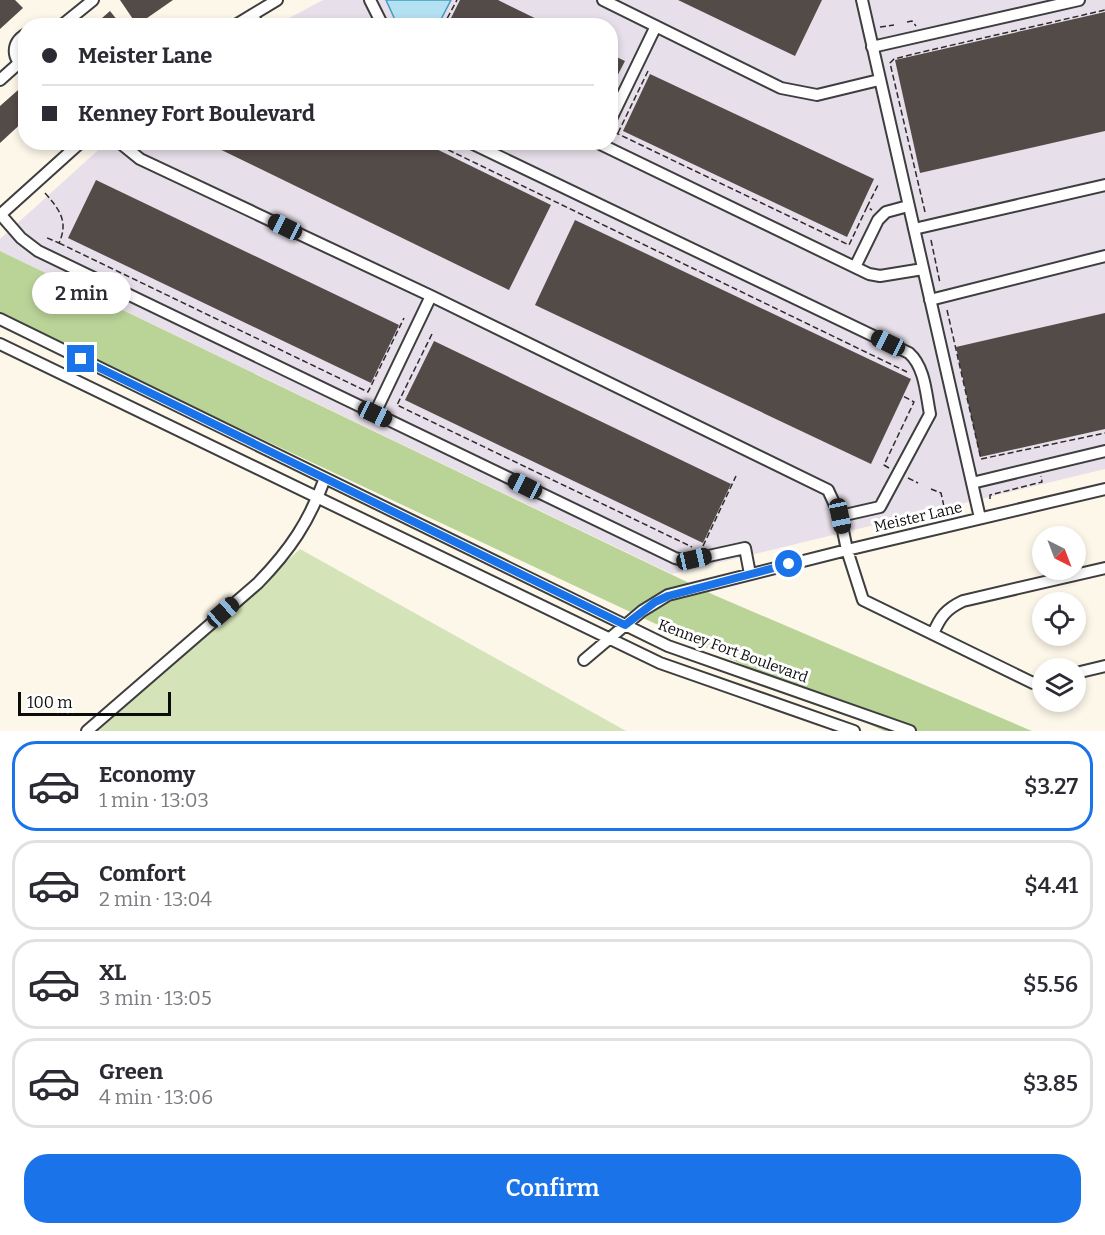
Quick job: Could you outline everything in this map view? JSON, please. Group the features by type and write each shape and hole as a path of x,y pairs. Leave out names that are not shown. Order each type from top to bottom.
{"street":[{"path":"247,18 277,0"},
{"path":"370,0 379,18"},
{"path":"603,0 781,88 817,95 879,80"},
{"path":"862,0 980,518"},
{"path":"872,47 1079,0"},
{"path":"69,18 84,2"},
{"path":"618,104 656,26"},
{"path":"18,42 14,51 18,58"},
{"path":"0,80 18,68"},
{"path":"72,150 0,215 21,238 38,250 675,558 686,561 745,548 750,574"},
{"path":"129,150 140,159 431,296 828,490 840,516 863,600 870,606 1032,683"},
{"path":"486,150 898,348 916,360 920,367 930,414 880,507 840,516"},
{"path":"613,150 868,274 880,276 923,269"},
{"path":"914,229 1105,185"},
{"path":"855,267 878,220 886,212 908,206"},
{"path":"930,300 1105,256"},
{"path":"375,414 431,296"},
{"name":"Kenney Fort Boulevard","path":"0,319 668,646 910,731"},
{"path":"0,344 660,663 854,731"},
{"path":"972,483 1105,451"},
{"path":"87,731 258,583 289,549 303,529 325,478"},
{"name":"Meister Lane","path":"584,660 608,638 655,602 668,596 848,550 1105,489"},
{"path":"933,634 940,616 949,607 963,601 1105,568"},
{"path":"1086,671 1105,666"}],"path":[{"path":"447,18 457,0"},
{"path":"925,212 890,63 894,59 922,52 1105,10"},
{"path":"907,22 912,21 916,24 917,29"},
{"path":"879,26 882,28 894,25"},
{"path":"648,71 618,134 849,245 879,183"},
{"path":"449,150 907,372"},
{"path":"45,193 63,216 63,233 59,243"},
{"path":"867,207 875,211"},
{"path":"45,237 368,392 404,318"},
{"path":"931,240 940,283"},
{"path":"947,310 981,459 1105,433"},
{"path":"432,334 397,405 692,547 699,550 735,476"},
{"path":"892,470 884,465 914,402 903,396"},
{"path":"990,500 990,495 1042,482 1040,472"},
{"path":"904,476 918,483"},
{"path":"931,489 941,493 945,510"},
{"path":"692,547 693,552"}],"shaded area":[{"path":"323,0 1105,0 1105,469 672,574 0,251 0,239 98,150 618,150 618,18 289,18"}],"green space":[{"path":"0,251 714,595 1032,731 884,731 0,316"},
{"path":"300,549 626,731 98,731"}],"water":[{"path":"386,0 451,0 442,18 394,18"}],"building":[{"path":"0,0 15,0 23,8 0,29"},
{"path":"120,0 173,0 147,18 132,18"},
{"path":"460,0 498,0 535,18 451,18"},
{"path":"678,0 822,0 795,56"},
{"path":"110,11 116,18 102,18"},
{"path":"1105,12 1105,131 920,173 895,60"},
{"path":"618,58 625,61 618,75"},
{"path":"650,74 874,179 847,237 623,131"},
{"path":"18,90 18,126 0,143 0,106"},
{"path":"221,150 438,150 551,205 509,290"},
{"path":"96,180 399,325 371,383 68,238"},
{"path":"575,220 911,379 871,464 535,305"},
{"path":"1105,313 1105,429 980,457 956,347"},
{"path":"434,341 731,484 703,543 405,400"}],"route":[{"path":"81,359 625,625 655,602 668,596 789,564"}]}
